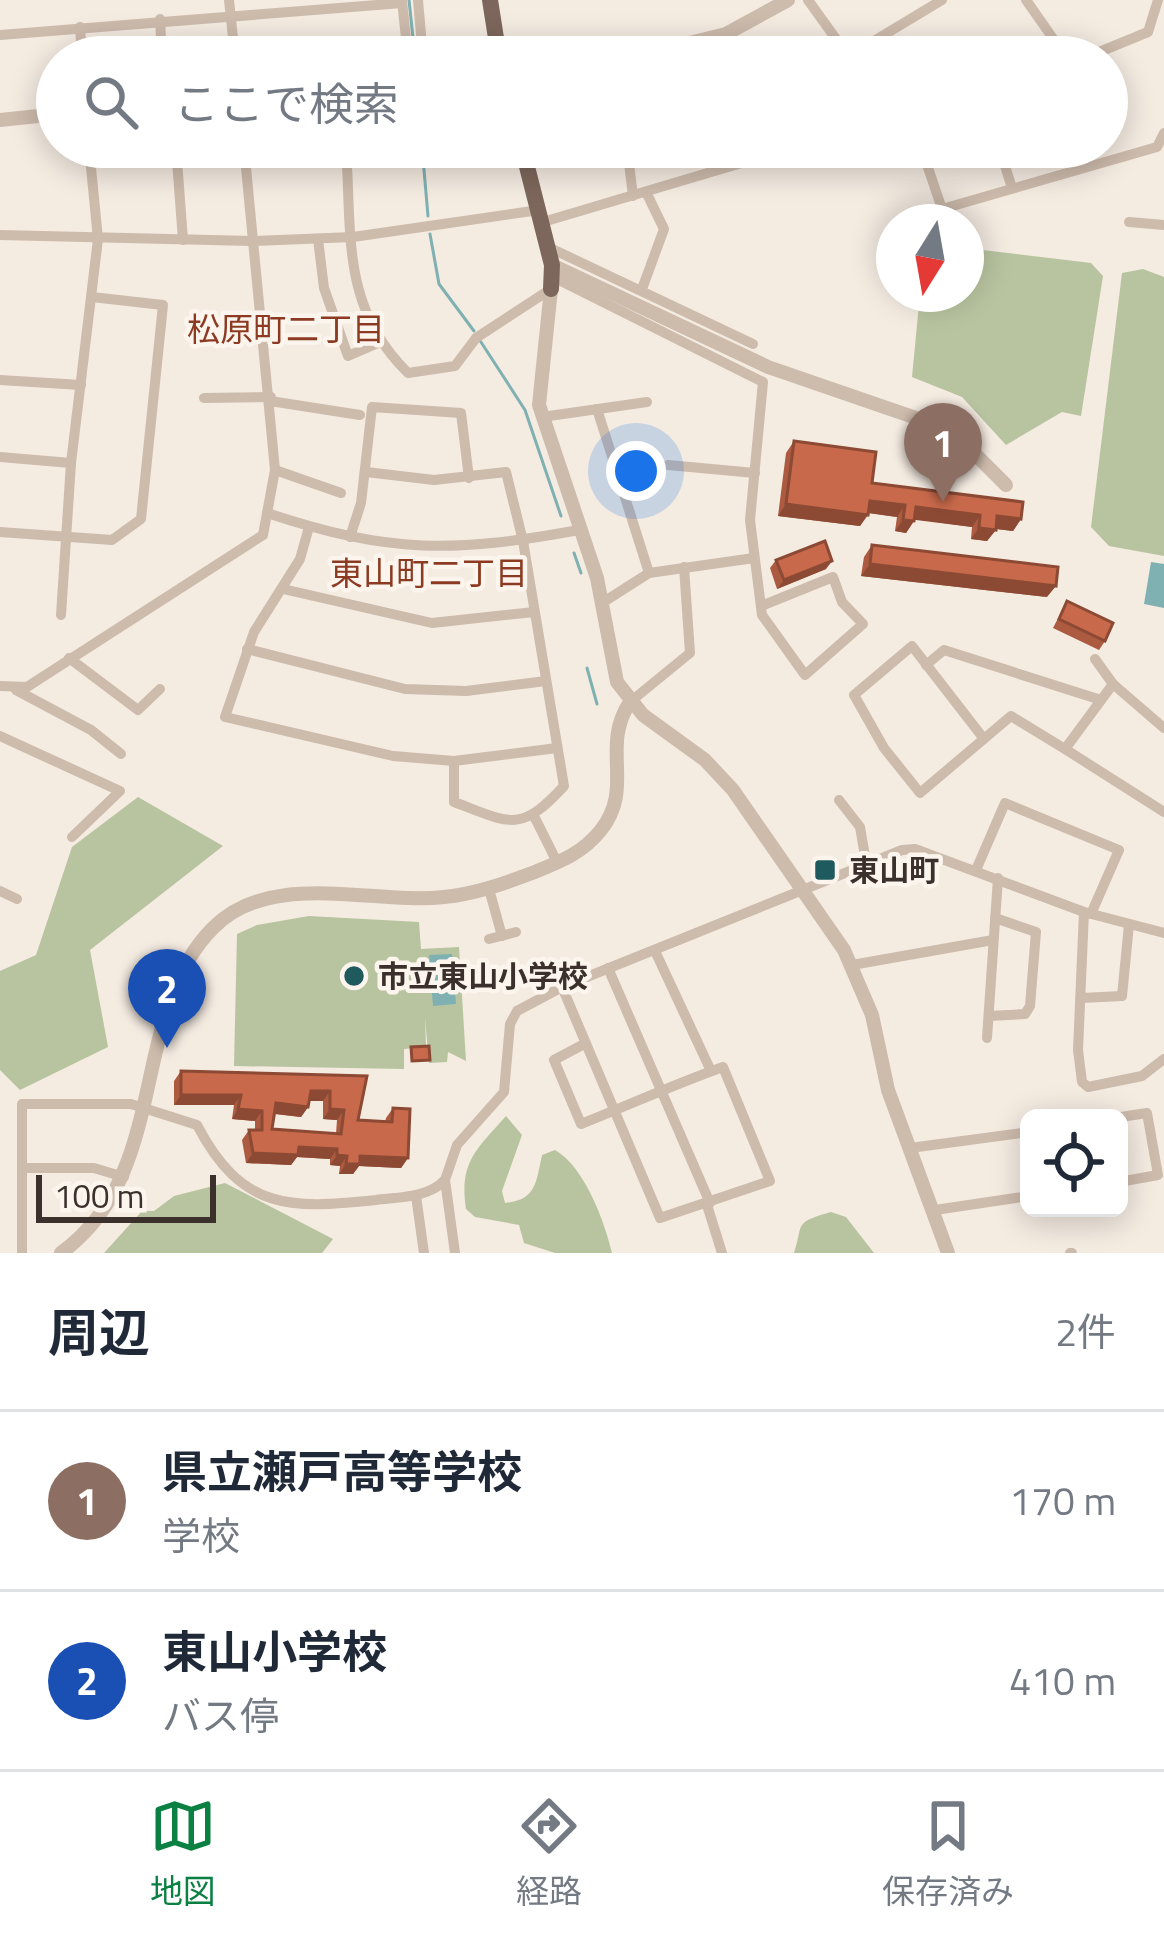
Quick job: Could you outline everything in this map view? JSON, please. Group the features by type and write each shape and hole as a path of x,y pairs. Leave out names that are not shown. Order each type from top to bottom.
{"main road":[{"path":"490,0 496,36"},
{"path":"528,168 551,270"}],"street":[{"path":"418,0 421,36"},
{"path":"718,36 788,0"},
{"path":"808,0 834,36"},
{"path":"883,36 942,0"},
{"path":"1026,0 1051,36"},
{"path":"0,35 160,19 230,6 402,2 405,36"},
{"path":"230,6 233,36"},
{"path":"1128,40 1148,32 1159,8"},
{"path":"160,19 161,36"},
{"path":"80,27 81,36"},
{"path":"0,120 36,116"},
{"path":"1128,155 1157,147 1164,133"},
{"path":"1157,147 1164,164"},
{"path":"61,615 71,463 98,239 91,168"},
{"path":"178,168 183,240"},
{"path":"16,690 263,536 275,470 246,168"},
{"path":"347,168 362,312 377,343 408,373 455,365 479,336 551,270"},
{"path":"633,168 640,194 664,229 642,289"},
{"path":"0,235 252,241 352,237 541,216 640,194 714,168"},
{"path":"928,168 940,204"},
{"path":"1006,168 1012,188"},
{"path":"959,204 1083,168"},
{"path":"1129,222 1164,225"},
{"path":"318,238 324,288 348,356 377,343"},
{"path":"551,270 642,289 753,344"},
{"path":"551,270 538,405 602,603 610,658 630,702 705,760 802,886 852,965 872,1015 888,1090 948,1253"},
{"path":"551,270 761,380 750,520 762,615 806,675 863,624 842,602 833,578 761,605"},
{"path":"551,270 768,367 951,430 1006,485"},
{"path":"0,532 112,540 141,519 164,305 92,297"},
{"path":"0,380 81,385"},
{"path":"204,398 271,399 359,415"},
{"path":"542,417 647,402"},
{"path":"350,537 366,472 372,407 461,412 469,478"},
{"path":"597,409 649,573"},
{"path":"0,457 71,463"},
{"path":"668,465 755,473"},
{"path":"275,470 341,493"},
{"path":"366,472 434,480 506,472 523,541 564,786 535,818 510,823 454,802 454,761"},
{"path":"267,513 350,537 432,550 580,530"},
{"path":"309,527 283,590 247,649 225,717 393,756 454,761 557,748"},
{"path":"602,603 649,573 754,558"},
{"path":"62,1253 100,1217 124,1177 177,982 215,925 264,901 298,894 404,898 489,889 557,864 591,841 611,815 619,792 613,739 630,702 688,658 684,567"},
{"path":"283,590 432,623 534,612"},
{"path":"984,739 912,646 854,695 884,748 920,793 984,739 1011,716 1164,812"},
{"path":"247,649 405,689 466,691 546,681"},
{"path":"926,664 944,650 1101,700"},
{"path":"69,658 138,710 160,689"},
{"path":"1095,658 1113,684 1164,728"},
{"path":"1065,748 1113,684"},
{"path":"0,686 91,730 121,754"},
{"path":"0,736 120,791 71,837"},
{"path":"839,800 860,827 866,862"},
{"path":"976,870 1004,803 1119,850 1088,913 1078,1050 1082,1082 1088,1087 1142,1076 1164,1059"},
{"path":"535,818 557,864"},
{"path":"455,1253 445,1180 457,1145 504,1092 510,1024 517,1011 562,987 802,886 915,849 1088,913 1164,933"},
{"path":"987,1038 998,878"},
{"path":"489,889 495,937 516,932"},
{"path":"0,891 17,899"},
{"path":"988,1016 1025,1014 1030,1006 1036,932 995,918"},
{"path":"1081,998 1122,996 1129,926"},
{"path":"852,965 993,940"},
{"path":"656,950 711,1071"},
{"path":"608,968 708,1204 722,1253"},
{"path":"562,987 586,1043 615,1111 660,1218 708,1204 770,1176 723,1067 663,1092 615,1111 581,1124 554,1060 586,1043"},
{"path":"22,1253 22,1104 145,1106 197,1125 214,1158 232,1176 298,1209 416,1196 445,1180"},
{"path":"1128,1116 1147,1113 1158,1175 1128,1180"},
{"path":"910,1148 1020,1133"},
{"path":"22,1168 94,1168 124,1177"},
{"path":"416,1196 424,1253"},
{"path":"935,1210 1020,1197"}],"green space":[{"path":"984,250 1091,263 1103,276 1081,416 1062,412 1006,445 962,397 912,377 918,312 984,312"},
{"path":"1143,269 1164,277 1164,556 1109,546 1091,527 1122,273"},
{"path":"138,797 223,846 90,950 108,1047 20,1090 0,1070 0,971 36,955 72,847"},
{"path":"309,916 419,922 421,949 459,947 466,1061 448,1052 447,1062 429,1063 425,1018 426,1047 404,1049 404,1069 234,1066 237,934 257,925"},
{"path":"506,1116 522,1135 502,1191 505,1203 529,1194 542,1155 555,1150 584,1182 612,1253 555,1253 524,1243 519,1225 475,1217 466,1209 465,1179 472,1158"},
{"path":"225,1183 333,1239 322,1253 104,1253 142,1211 154,1211 174,1196"},
{"path":"831,1212 846,1217 874,1253 794,1253 805,1222"}],"water":[{"path":"1151,562 1164,564 1164,608 1144,604"},
{"path":"452,954 456,1004 433,1006 429,955"}],"building":[{"path":"794,441 876,452 872,483 1023,502 1021,519 997,516 996,530 979,528 980,515 916,507 914,521 903,520 905,505 870,501 868,515 786,504"},
{"path":"825,541 832,561 784,580 776,560"},
{"path":"872,545 1058,567 1056,586 870,564"},
{"path":"1067,601 1113,623 1105,641 1059,619"},
{"path":"429,1046 430,1060 412,1061 411,1047"},
{"path":"181,1071 367,1076 358,1120 392,1122 393,1108 410,1109 408,1158 360,1156 360,1164 346,1164 347,1156 337,1155 337,1149 299,1147 298,1155 253,1153 249,1130 262,1130 262,1111 238,1109 241,1095 181,1095","holes":["311,1091 330,1091 330,1109 344,1110 341,1134 272,1129 276,1103 308,1107"]}],"waterway":[{"path":"409,0 413,36"},
{"path":"424,168 428,216"},
{"path":"430,234 439,284 474,331"},
{"path":"479,339 525,410 561,516"},
{"path":"574,553 581,573"},
{"path":"587,668 597,704"}],"place":[{"name":"県立瀬戸高等学校","path":"943,502"},
{"name":"東山町","path":"825,870"},
{"name":"市立東山小学校","path":"354,976"},
{"name":"東山小学校","path":"167,1048"}],"district":[{"name":"松原町二丁目","path":"286,329"},
{"name":"東山町二丁目","path":"429,573"}]}
